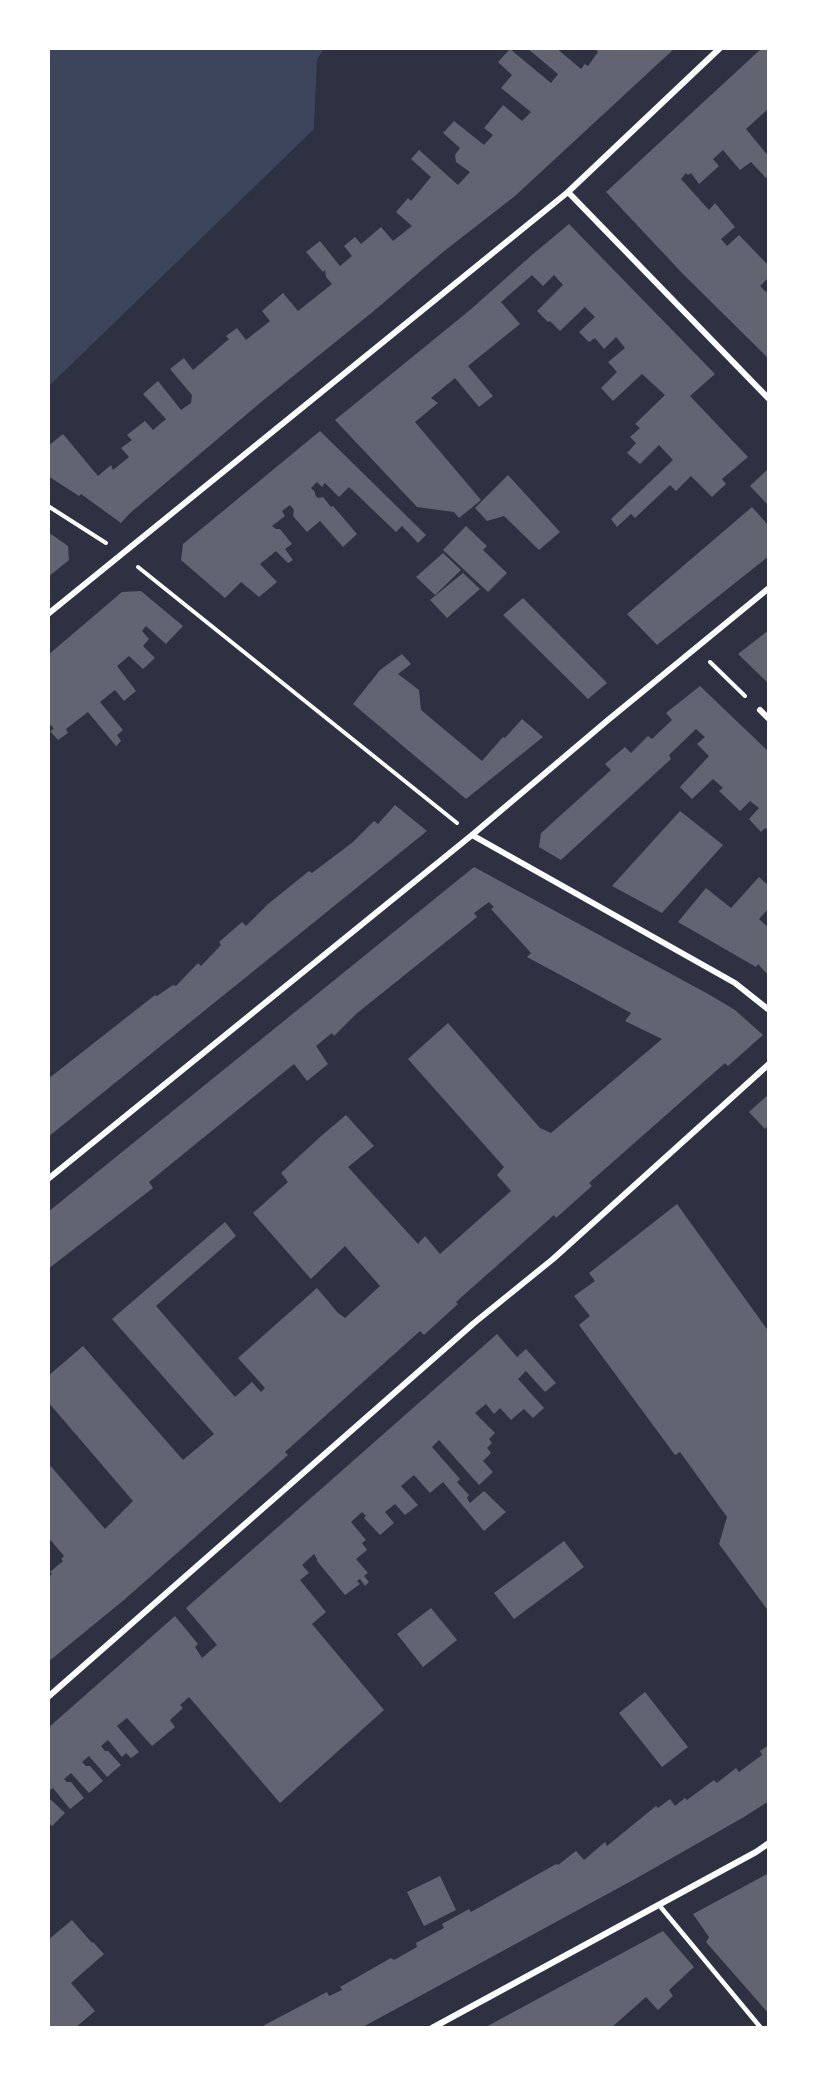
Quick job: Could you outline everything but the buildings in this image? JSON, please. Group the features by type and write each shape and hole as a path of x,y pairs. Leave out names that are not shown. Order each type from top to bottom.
{"street":[{"path":"48,614 568,192 720,48"},
{"path":"568,192 769,399"},
{"path":"48,1179 472,835 769,588"},
{"path":"760,710 769,719"},
{"path":"472,835 735,983 769,1010"},
{"path":"48,1697 456,1339 553,1259 769,1064"},
{"path":"432,2028 769,1843"}],"lane":[{"path":"659,1905 761,2028"}],"path":[{"path":"48,506 122,553 472,835"},
{"path":"697,649 760,710"}],"shaded area":[{"path":"48,48 325,48 317,59 314,129 48,387"}]}
